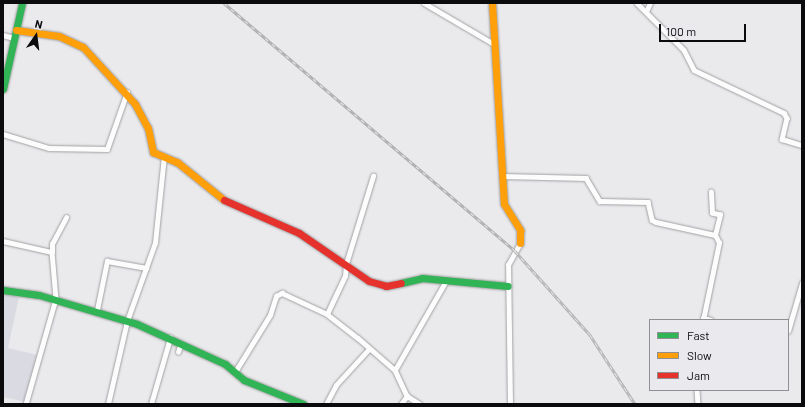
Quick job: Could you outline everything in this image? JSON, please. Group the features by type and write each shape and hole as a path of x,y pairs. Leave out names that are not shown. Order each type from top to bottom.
{"street":[{"path":"3,89 22,3"},
{"path":"424,3 494,44"},
{"path":"492,3 505,208 520,230 520,243 509,260 510,404"},
{"path":"637,3 684,50 694,70 784,113 788,118 782,139 802,145"},
{"path":"646,12 650,3"},
{"path":"16,30 71,40 94,57 127,92 148,128 153,152 164,156 222,199 299,233 379,285 410,278 508,286"},
{"path":"3,35 14,38"},
{"path":"3,134 49,148 107,149 127,92"},
{"path":"108,404 127,321 155,243 164,156"},
{"path":"327,314 345,276 346,264 373,176"},
{"path":"502,176 586,178 600,201 648,202 652,220 656,222 715,235"},
{"path":"703,319 716,270 719,243 715,235 720,215 712,212 711,192"},
{"path":"26,404 56,299 52,244 66,218"},
{"path":"3,241 52,252"},
{"path":"97,310 106,261 146,268"},
{"path":"395,370 446,281"},
{"path":"789,328 802,283"},
{"path":"3,290 56,299 97,310 127,321 170,338 209,356 235,372 303,404"},
{"path":"235,372 270,315 279,293 327,314 395,370 407,396 420,404"},
{"path":"151,404 170,338"},
{"path":"178,352 181,343"},
{"path":"326,404 336,385 369,349"},
{"path":"697,391 698,404"},
{"path":"401,404 407,396"}],"shaded area":[{"path":"3,294 19,297 8,348 37,355 26,402 3,397"}],"railway":[{"path":"224,3 515,251 590,335 635,404"}],"traffic: fast":[{"path":"3,89 22,3"},
{"path":"401,283 422,278 508,286"},
{"path":"3,290 39,295 137,324 225,364 244,380 303,404"}],"traffic: slow":[{"path":"492,3 504,204 520,230 520,243"},
{"path":"16,30 59,36 83,47 135,104 148,128 153,152 177,162 224,200"}],"traffic: jam":[{"path":"224,200 299,233 369,281 386,286 401,283"}]}
